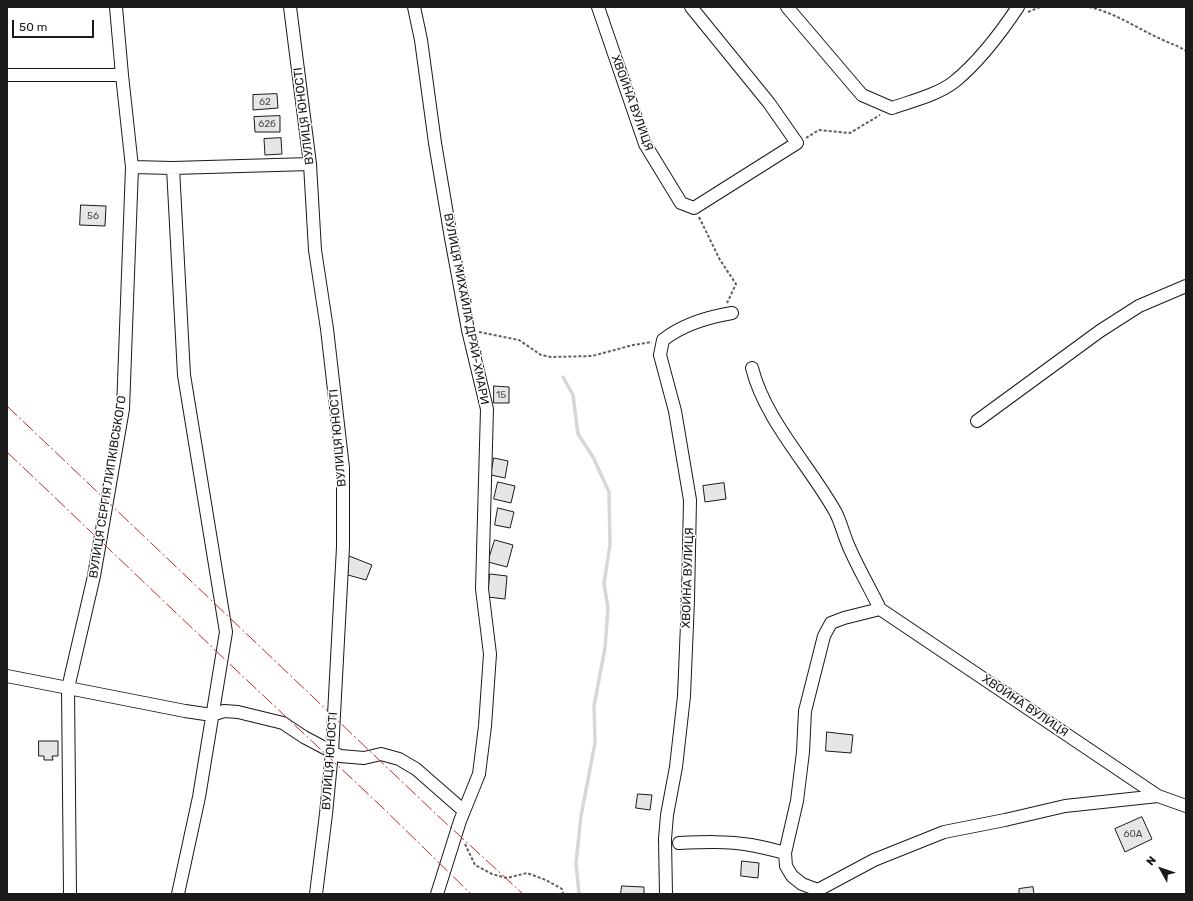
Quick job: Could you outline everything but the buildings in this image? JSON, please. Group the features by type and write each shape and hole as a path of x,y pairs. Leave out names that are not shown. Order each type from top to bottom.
{"street":[{"name":"ВУЛИЦЯ СЕРГІЯ ЛИПКІВСЬКОГО","path":"70,894 68,688 94,576 123,409 132,167 116,7"},
{"name":"ВУЛИЦЯ ЮНОСТІ","path":"290,7 310,164 315,250 327,329 343,468 343,547 332,752 327,808 316,894"},
{"name":"ВУЛИЦЯ МИХАЙЛА ДРАЙ-ХМАРИ","path":"414,7 421,40 435,143 451,238 468,330 487,409 482,589 490,654 485,726 479,774 457,829 437,894"},
{"name":"ХВОЙНА ВУЛИЦЯ","path":"598,7 645,144 682,203 694,208"},
{"path":"691,7 764,97 797,142 694,208"},
{"path":"787,7 862,95 892,108 930,95 953,82 980,57 1004,28 1018,7"},
{"path":"7,75 122,75"},
{"path":"132,167 173,168 310,164"},
{"path":"173,168 184,375 226,632 199,797 178,894"},
{"path":"977,421 1100,331 1139,306 1186,286"},
{"path":"663,340 675,331 716,316 732,313"},
{"name":"ХВОЙНА ВУЛИЦЯ","path":"663,340 660,355 675,411 690,500 684,696 676,767 664,840 666,894"},
{"path":"752,368 756,384 780,428 808,468 836,513 849,547 880,609 844,618 831,623 824,636 805,711 803,752 797,801 785,853 786,866 792,876 802,884 818,890 874,860 944,832 1065,806 1158,796 1186,806"},
{"name":"ХВОЙНА ВУЛИЦЯ","path":"880,609 1158,796"},
{"path":"7,676 212,715 224,711 238,712 283,723 304,737 340,756 364,758 381,754 399,759 416,769 464,811"},
{"path":"679,843 733,843 752,845 785,853"}],"path":[{"path":"1089,7 1126,20 1162,40 1186,51"},
{"path":"797,142 819,130 850,133 866,125 892,108"},
{"path":"694,208 720,260 736,284 725,306 716,316"},
{"path":"468,330 519,340 541,355 551,357 592,356 633,345 663,340"},
{"path":"457,829 460,831 474,865 492,874 507,878 527,873 546,880 562,889 563,894"}],"waterway":[{"path":"563,377 573,395 578,434 593,457 609,492 610,545 604,583 608,608 605,648 594,706 595,743 581,816 576,863 579,894"}],"power":[{"path":"7,406 436,814 523,894"},
{"path":"7,452 383,808 471,894"}]}
